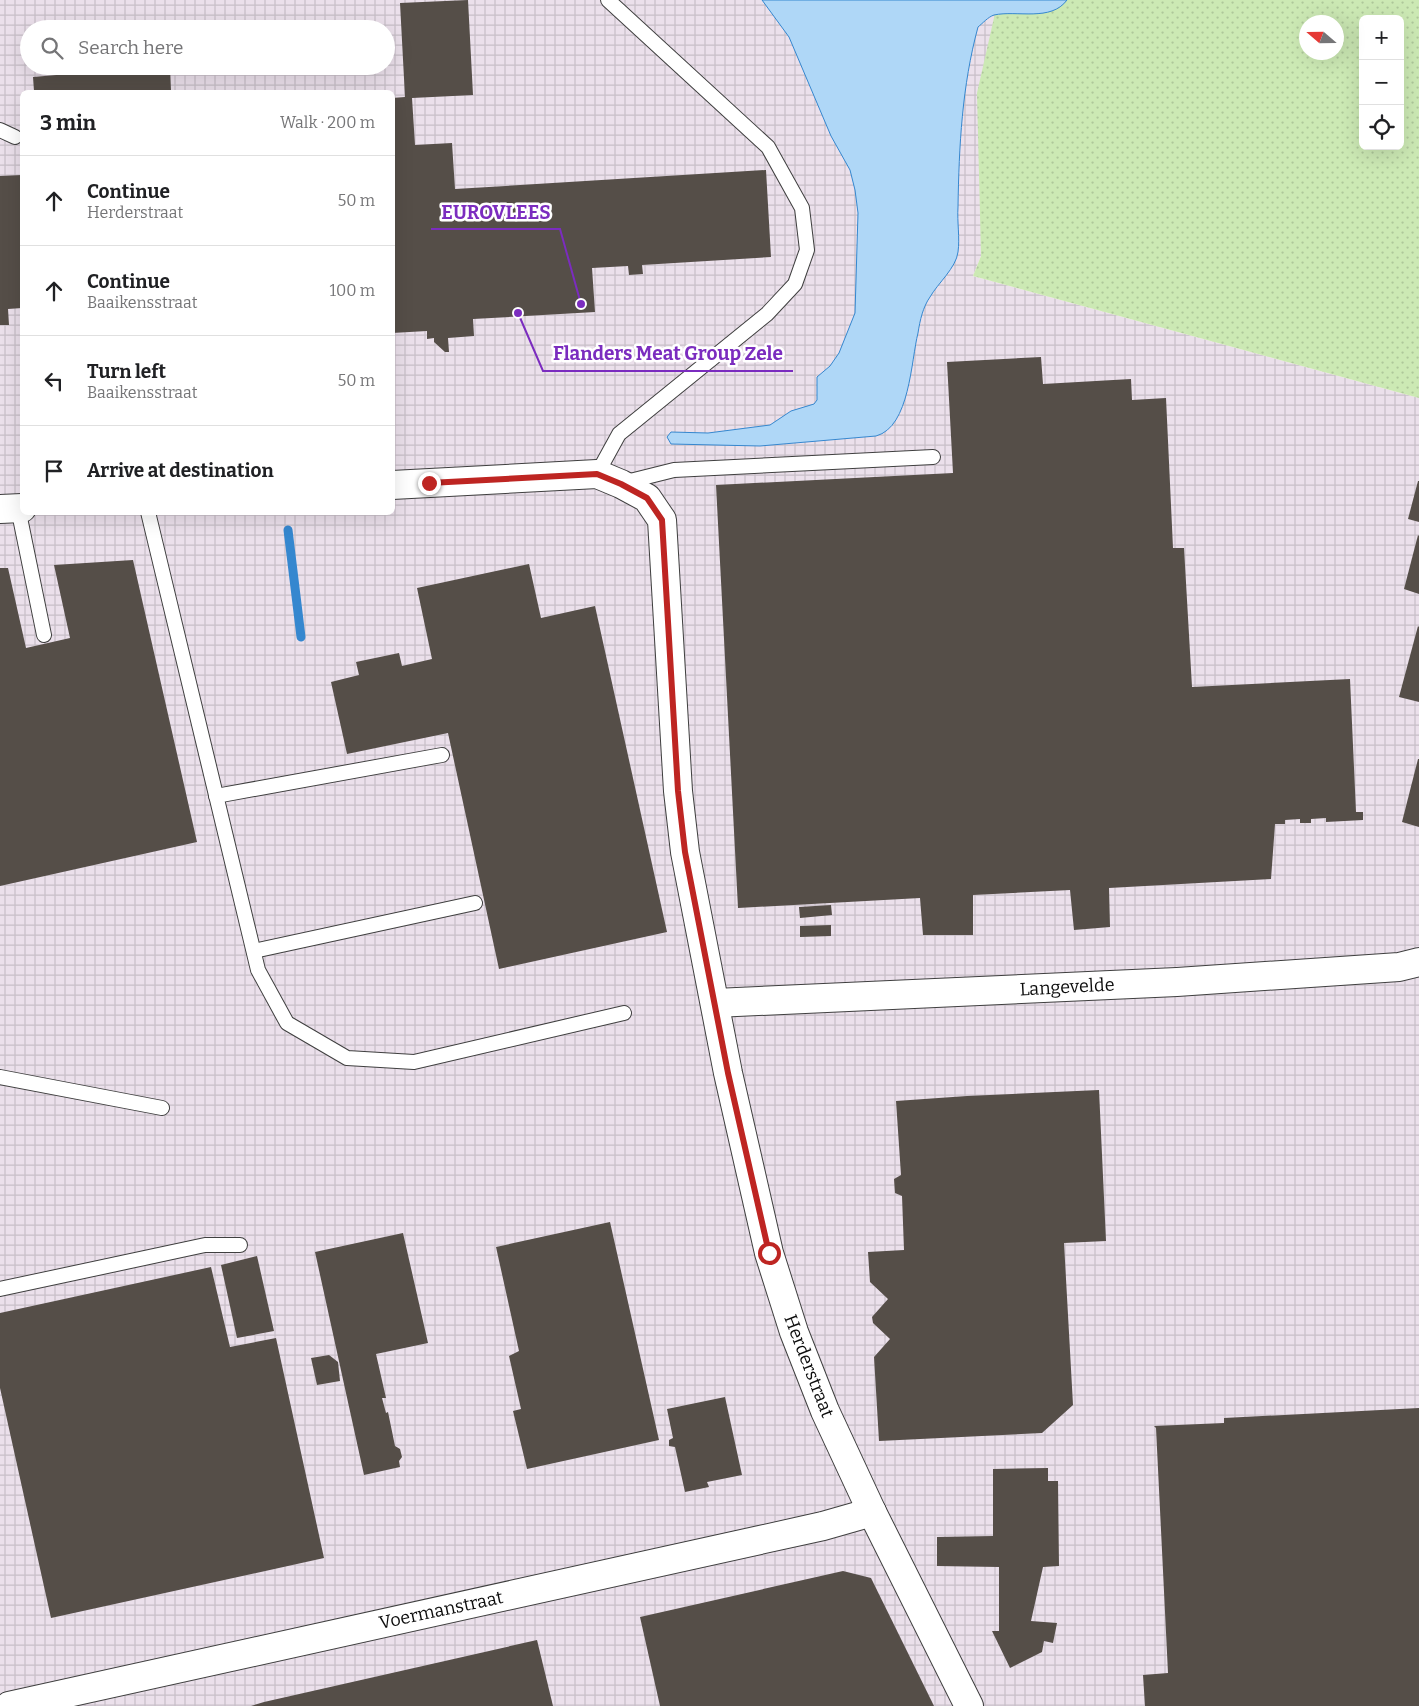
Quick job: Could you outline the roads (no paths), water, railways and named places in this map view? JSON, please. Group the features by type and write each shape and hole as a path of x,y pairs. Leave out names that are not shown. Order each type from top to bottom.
{"street":[{"path":"395,485 609,479"},
{"name":"Herderstraat","path":"609,479 647,498 662,520 678,791 685,852 728,1073 769,1253 794,1332 825,1411 872,1512 969,1706"},
{"name":"Langevelde","path":"715,1003 1177,982 1398,967 1419,962"},
{"name":"Voermanstraat","path":"9,1706 823,1526 872,1512"}],"lane":[{"path":"608,0 768,147 802,208 807,250 795,284 767,314 619,434 609,479 674,470 932,458"},
{"path":"0,130 15,137"},
{"path":"14,508 44,635"},
{"path":"149,515 258,970 287,1023 347,1058 414,1062 624,1013"},
{"path":"216,796 442,755"},
{"path":"254,951 475,903"},
{"path":"0,1077 162,1108"},
{"path":"0,1289 205,1245 240,1245"}],"water":[{"path":"762,0 1067,0 1060,7 1043,13 994,15 978,27 968,71 962,116 958,184 959,241 957,258 933,292 924,309 907,391 896,420 887,430 876,436 760,446 671,444 667,437 671,432 708,433 770,425 791,411 814,404 817,400 817,377 830,366 839,353 855,313 858,213 850,170 831,136 789,37"}],"waterway":[{"path":"288,530 301,637"}],"place":[{"name":"EUROVLEES","path":"581,304"},
{"name":"Flanders Meat Group Zele","path":"518,313"}]}
